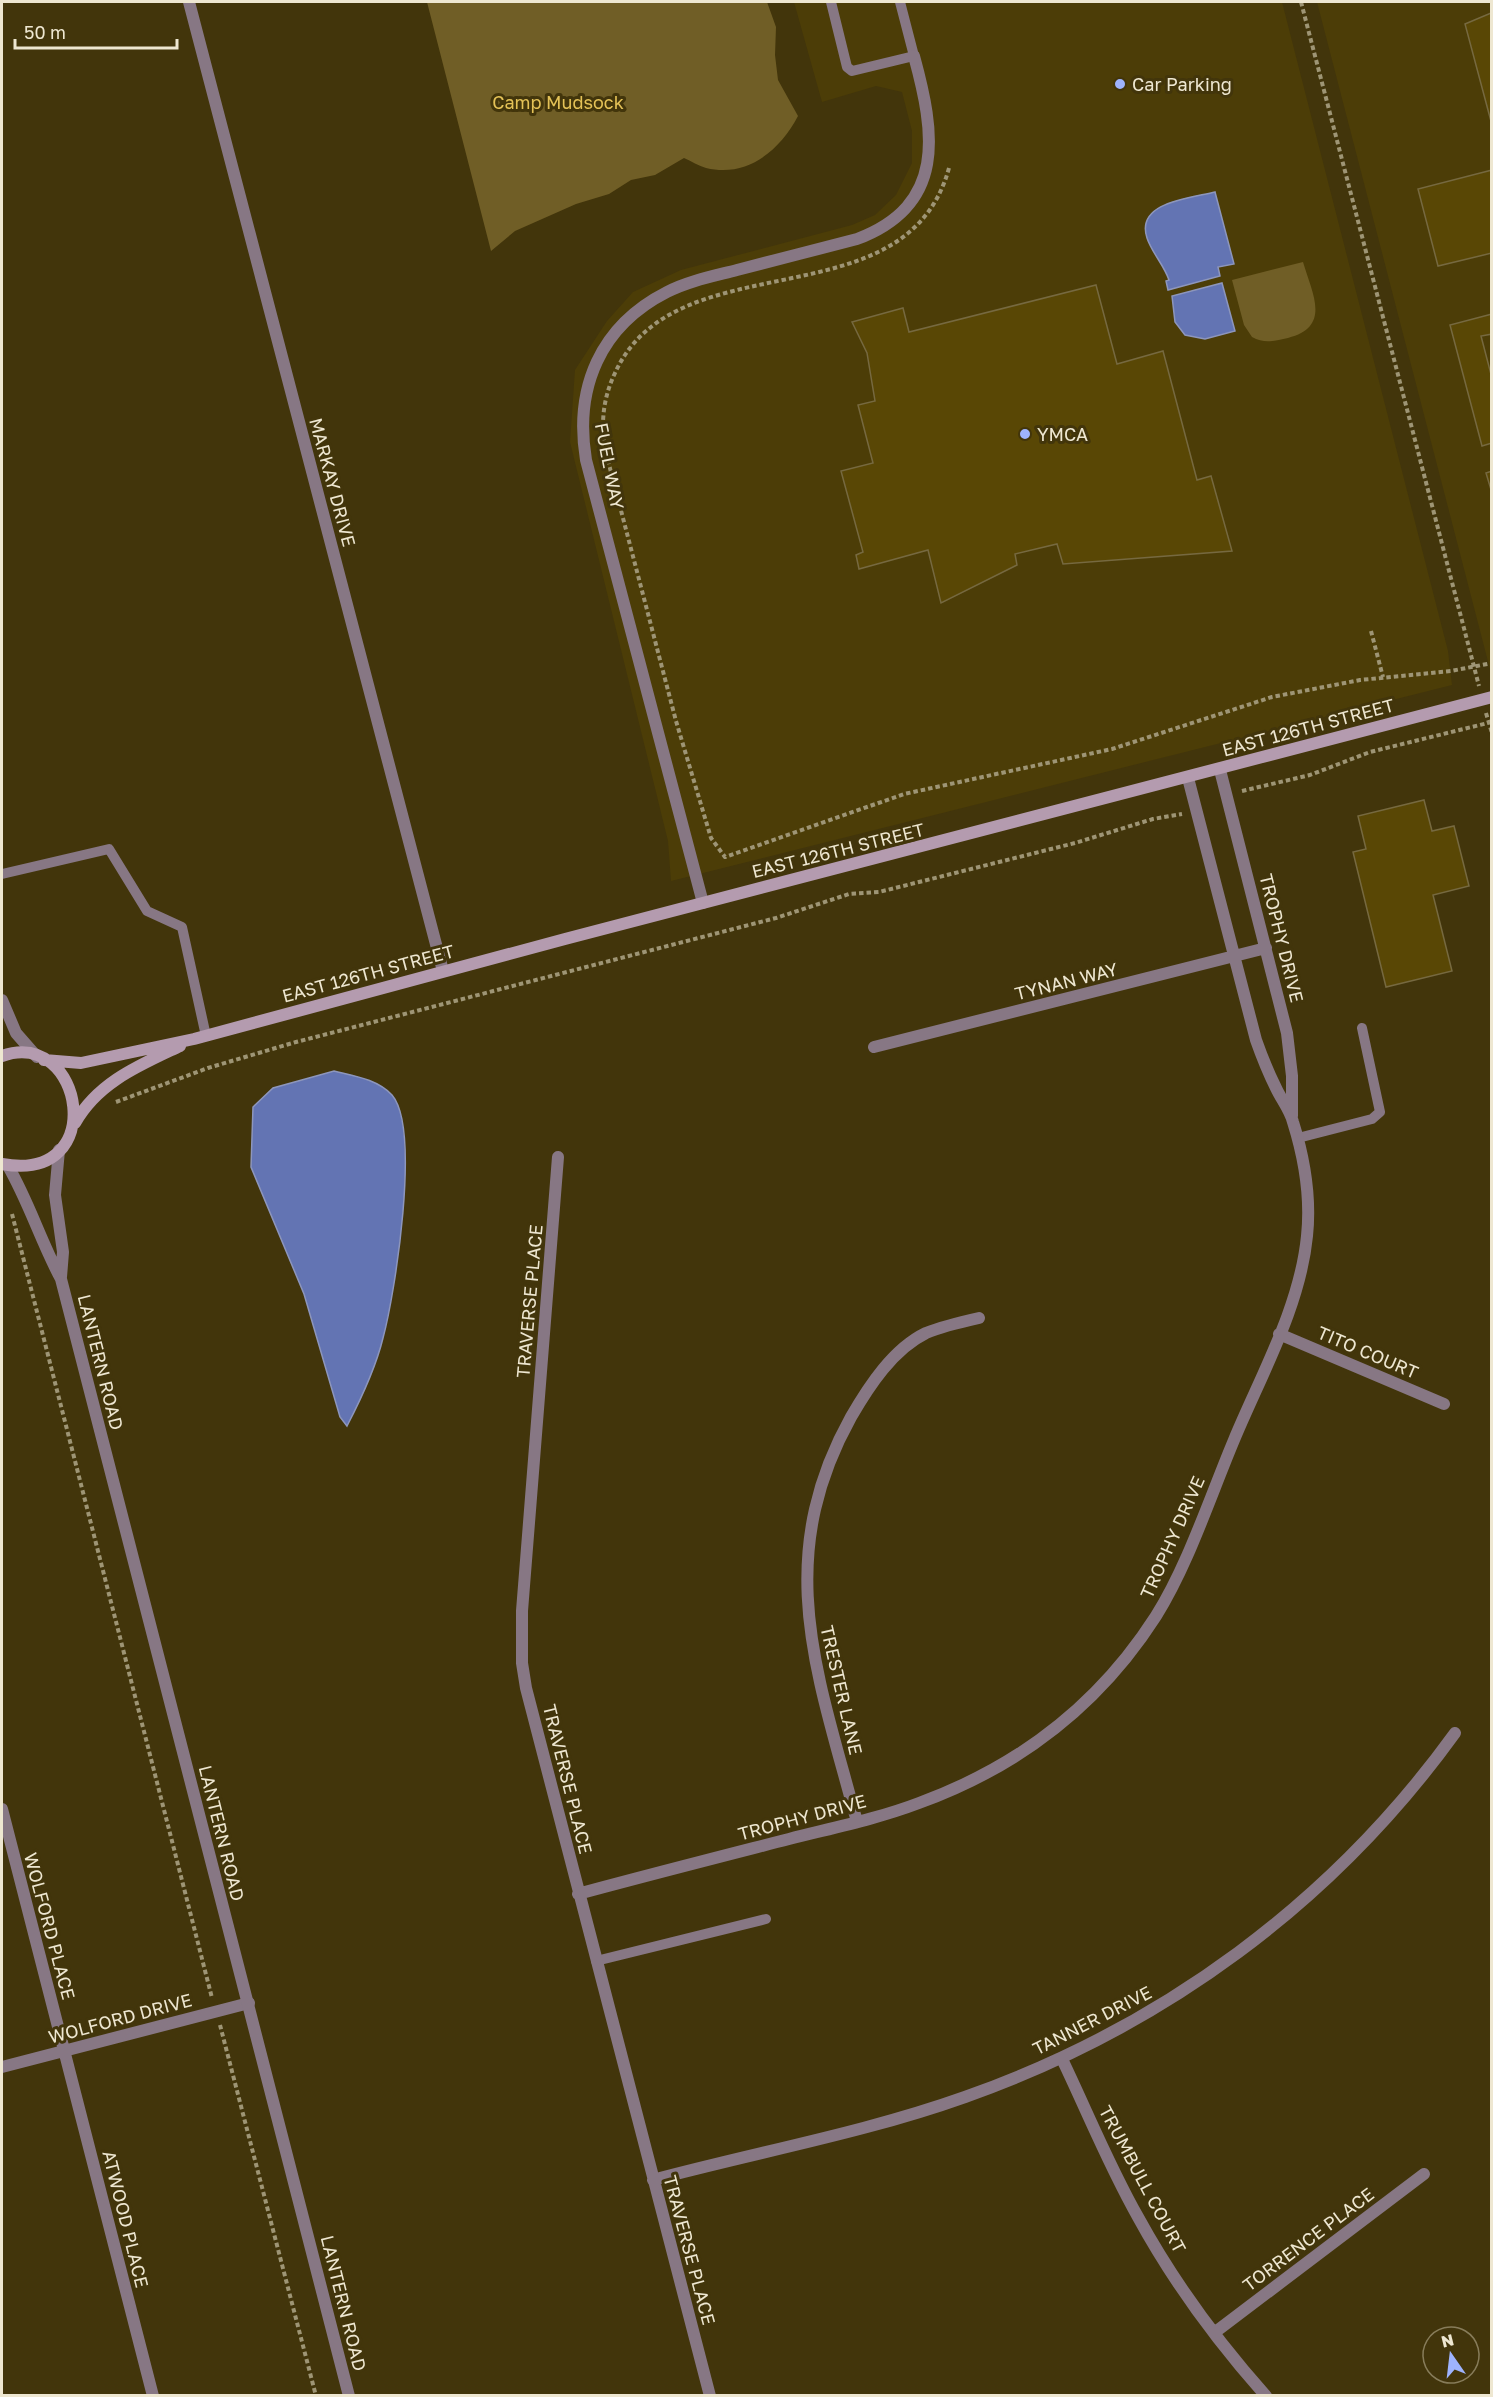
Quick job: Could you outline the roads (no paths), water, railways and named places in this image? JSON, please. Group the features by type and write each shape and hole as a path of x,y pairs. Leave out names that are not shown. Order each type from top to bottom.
{"main road":[{"name":"EAST 126TH STREET","path":"2,1056 22,1054 81,1063 200,1037 442,971 1220,770 1491,697"},
{"name":"EAST 126TH STREET","path":"59,1150 90,1102 106,1086 142,1064 200,1037"},
{"path":"41,1058 61,1074 72,1092 76,1112 72,1129"},
{"path":"5,1165 32,1166 50,1158 59,1150"}],"street":[{"name":"MARKAY DRIVE","path":"189,2 442,971"},
{"name":"FUEL WAY","path":"703,903 586,460 582,426 586,391 605,345 621,325 653,299 687,283 857,239 877,231 896,219 922,186 930,159 927,113 914,56"},
{"name":"TROPHY DRIVE","path":"1220,770 1287,1032 1292,1076 1292,1117"},
{"name":"TROPHY DRIVE","path":"578,1894 917,1804 993,1771 1042,1740 1102,1686 1156,1616 1178,1576 1296,1288 1307,1235 1308,1196 1292,1117 1259,1050 1188,778"},
{"name":"TYNAN WAY","path":"874,1047 1266,948"},
{"path":"2,1000 16,1033 41,1058"},
{"name":"LANTERN ROAD","path":"59,1150 55,1195 63,1252 61,1279"},
{"name":"TRAVERSE PLACE","path":"558,1157 522,1611 522,1663 526,1688 578,1894 710,2396"},
{"name":"LANTERN ROAD","path":"5,1165 28,1202 45,1250 61,1279 349,2396"},
{"name":"TRESTER LANE","path":"856,1822 818,1674 808,1620 806,1561 816,1503 843,1431 869,1388 885,1368 908,1345 926,1334 979,1318"},
{"name":"TITO COURT","path":"1279,1334 1444,1404"},
{"name":"TANNER DRIVE","path":"653,2180 914,2113 988,2088 1062,2059 1137,2021 1233,1958 1296,1908 1361,1846 1424,1776 1455,1733"},
{"name":"WOLFORD PLACE","path":"2,1809 64,2052"},
{"name":"WOLFORD DRIVE","path":"2,2067 249,2003"},
{"name":"ATWOOD PLACE","path":"64,2052 153,2396"},
{"name":"TRUMBULL COURT","path":"1062,2059 1138,2216 1161,2256 1214,2333 1266,2396"},
{"name":"TORRENCE PLACE","path":"1214,2333 1424,2174"}],"lane":[{"path":"831,2 847,67 852,71 914,56 900,2"},
{"path":"2,874 104,848 109,849 147,911 182,927 200,1037"},
{"path":"1298,1138 1372,1119 1380,1112 1362,1028"},
{"path":"596,1961 766,1919"}],"water":[{"path":"1215,192 1234,264 1218,267 1220,276 1168,290 1167,275 1147,238 1145,226 1149,216 1168,204"},
{"path":"1222,283 1235,331 1205,339 1185,335 1175,322 1172,296"},
{"path":"334,1071 372,1082 392,1095 400,1113 405,1141 403,1213 388,1316 372,1371 347,1426 340,1417 304,1294 251,1167 253,1107 273,1088"}],"place":[{"name":"Car Parking","path":"1120,84"},
{"name":"YMCA","path":"1025,434"}],"park label":[{"name":"Camp Mudsock","path":"558,102"}]}
